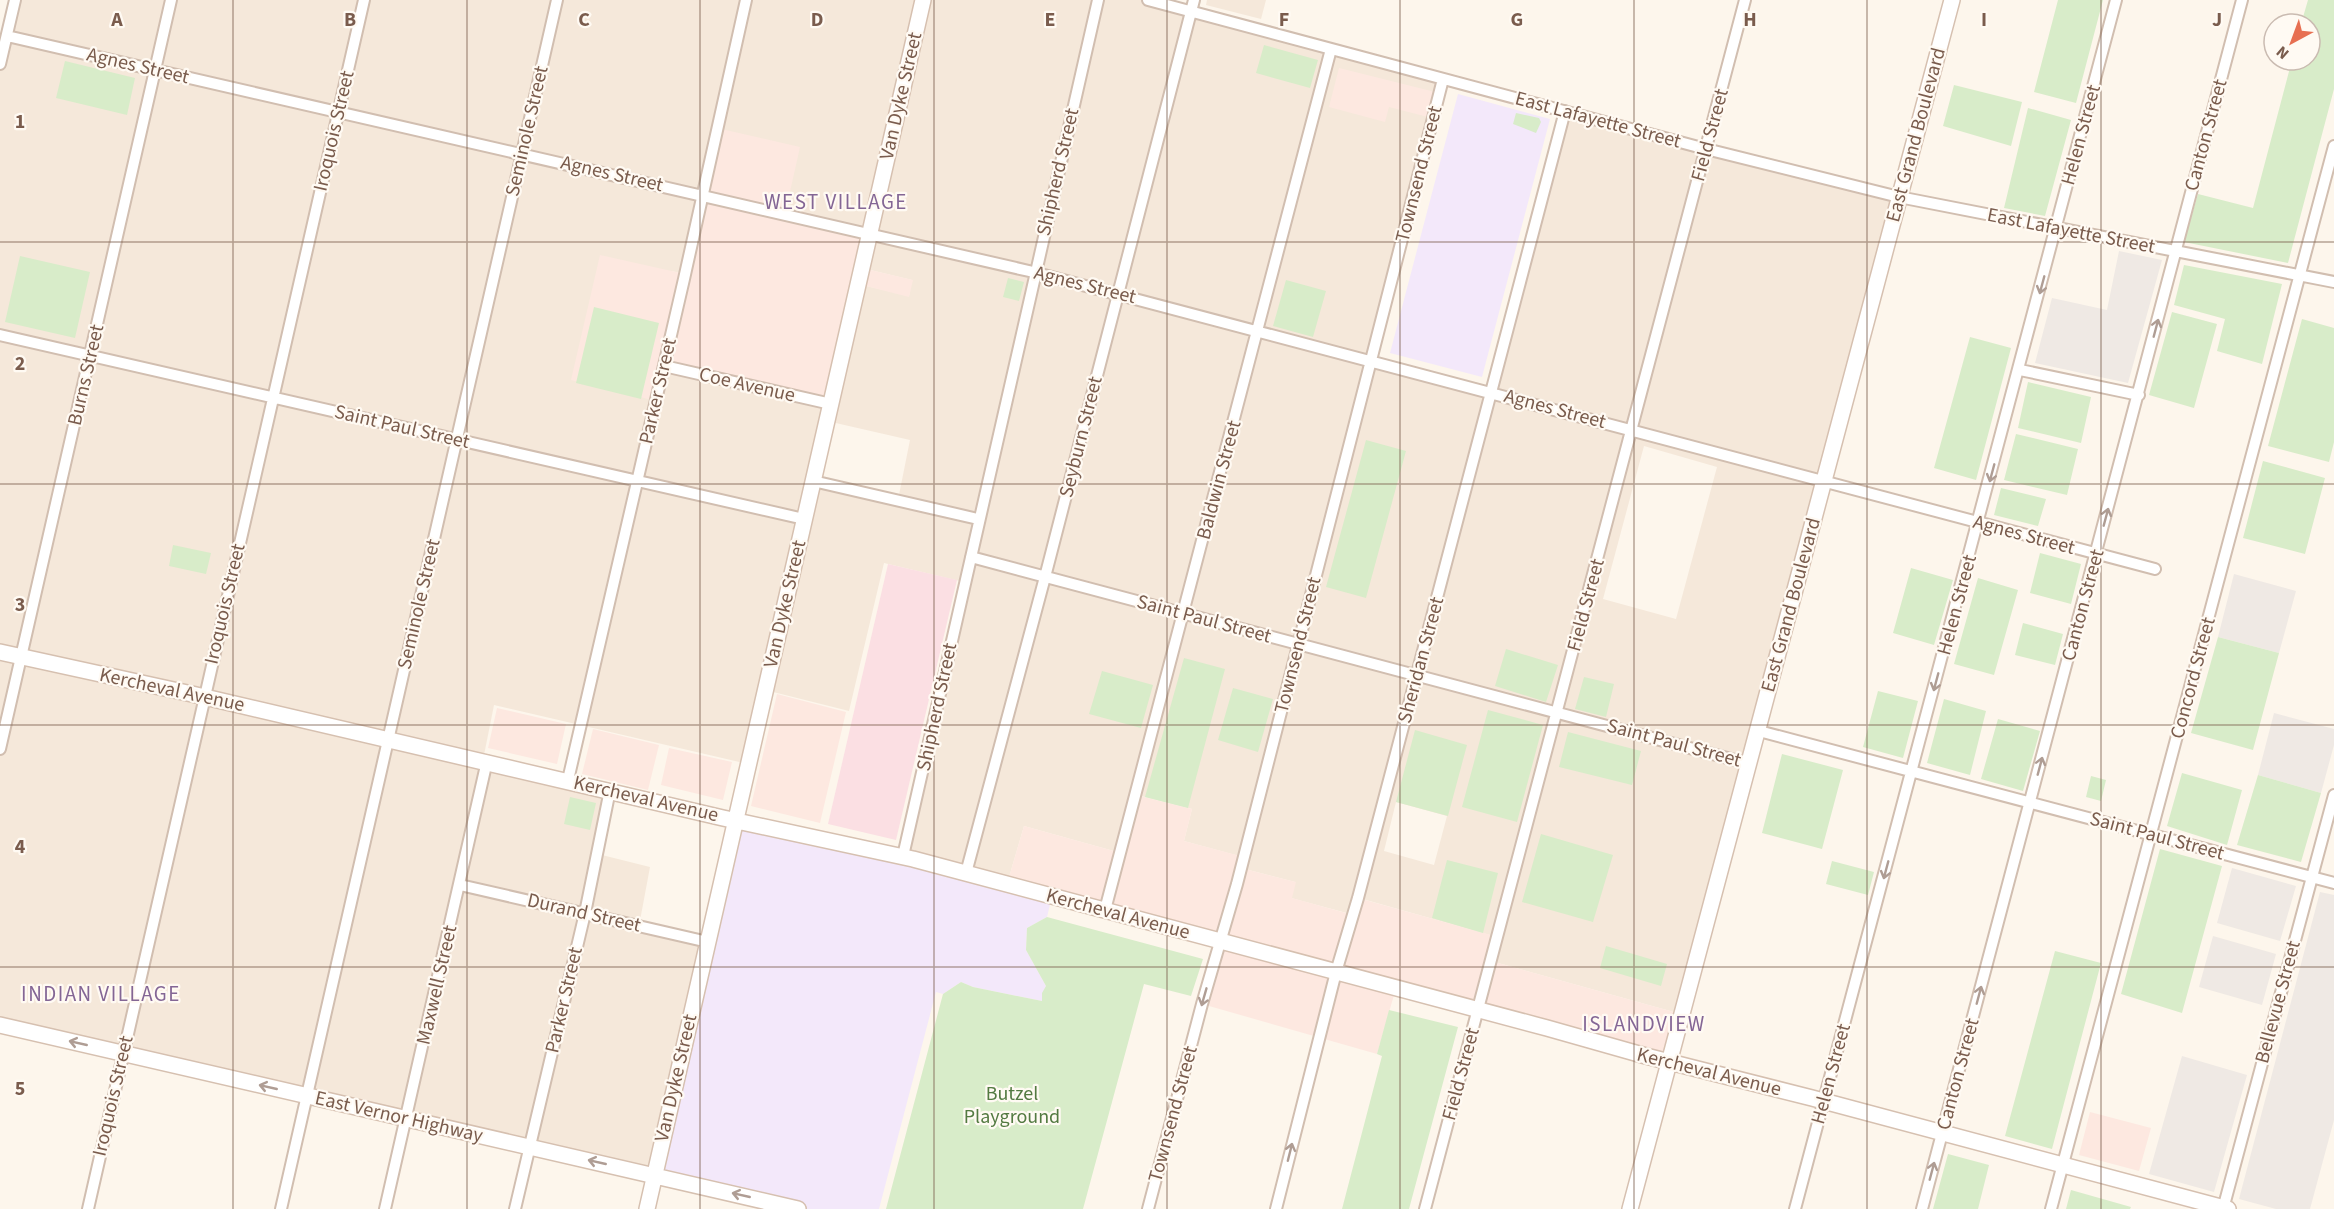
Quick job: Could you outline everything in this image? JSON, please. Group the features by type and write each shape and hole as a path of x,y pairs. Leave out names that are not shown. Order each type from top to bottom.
{"street":[{"path":"0,64 15,0"},
{"name":"Burns Street","path":"0,749 171,0"},
{"name":"Iroquois Street","path":"87,1209 364,0"},
{"name":"Seminole Street","path":"281,1209 557,0"},
{"name":"Parker Street","path":"568,780 746,0"},
{"name":"Van Dyke Street","path":"647,1209 923,0"},
{"name":"Shipherd Street","path":"903,856 1098,0"},
{"name":"East Lafayette Street","path":"1148,0 1706,149 1899,197 2334,282"},
{"name":"Seyburn Street","path":"966,873 1194,0"},
{"name":"Field Street","path":"1425,1209 1745,0"},
{"name":"East Grand Boulevard","path":"1630,1209 1952,0"},
{"name":"Helen Street","path":"1795,1209 2020,370 2116,0"},
{"name":"Canton Street","path":"1922,1209 2242,0"},
{"name":"Agnes Street","path":"7,36 1035,272 2155,569"},
{"name":"Baldwin Street","path":"1105,910 1332,49"},
{"name":"Townsend Street","path":"1148,1209 1237,884 1443,79"},
{"name":"Sheridan Street","path":"1276,1209 1336,972 1358,898 1565,111"},
{"name":"Concord Street","path":"2051,1209 2334,146"},
{"name":"Saint Paul Street","path":"0,335 804,519"},
{"name":"Coe Avenue","path":"664,366 831,404"},
{"path":"2020,370 2139,395"},
{"path":"813,481 978,519"},
{"name":"Saint Paul Street","path":"970,557 1750,764"},
{"name":"Kercheval Avenue","path":"0,652 388,738 734,820 903,856 2224,1209"},
{"name":"Saint Paul Street","path":"1759,731 2334,883"},
{"name":"Maxwell Street","path":"385,1209 487,761"},
{"name":"Parker Street","path":"516,1209 585,913 610,790"},
{"name":"Bellevue Street","path":"2224,1209 2334,795"},
{"name":"Durand Street","path":"460,885 708,942"},
{"name":"East Vernor Highway","path":"0,1025 654,1175 769,1205 798,1209"}],"shaded area":[{"path":"15,0 1148,0 1443,79 1371,360 1491,392 1565,111 1899,197 1681,1014 1491,961 1497,937 1359,898 1354,915 1291,898 1295,882 1241,868 1243,857 1184,841 1192,809 1137,795 1121,853 1024,826 1007,884 903,856 964,582 884,563 849,711 765,690 748,764 494,705 483,760 610,790 598,854 650,867 639,926 708,942 664,1178 0,1025 0,64","holes":["862,268 912,280 909,296 858,284 664,366 671,271 685,274","827,421 910,440 898,500 813,481","1644,446 1717,467 1676,619 1603,599","1396,802 1447,816 1434,865 1384,851"]},
{"path":"1207,0 1266,0 1261,19 1206,5"},
{"path":"1339,68 1435,92 1428,117 1389,107 1385,122 1329,107"},
{"path":"1458,94 1550,119 1482,377 1390,353"},
{"path":"717,128 800,147 785,214 870,233 862,268 913,280 909,297 858,284 831,404 664,366 656,401 571,380 600,255 685,274"},
{"path":"2119,251 2162,260 2128,383 2035,363 2052,298 2107,310"},
{"path":"888,564 957,580 896,840 828,824"},
{"path":"2234,574 2296,591 2279,653 2218,637"},
{"path":"777,694 846,712 820,823 751,806"},
{"path":"497,708 566,724 557,764 488,748"},
{"path":"2274,713 2334,729 2334,745 2321,793 2258,775"},
{"path":"593,729 659,745 648,790 582,774"},
{"path":"669,748 732,762 723,800 661,785"},
{"path":"1136,795 1192,809 1184,841 1244,857 1241,868 1296,882 1292,898 1353,915 1358,898 1498,937 1491,961 1681,1014 1669,1062 1396,988 1377,1054 1202,1004 1220,941 1007,884 1024,826 1121,853"},
{"path":"734,820 1052,896 1047,917 1027,928 1026,950 1046,986 1042,1001 973,987 961,982 943,994 936,992 879,1209 798,1209 654,1175"},
{"path":"2232,868 2296,886 2280,941 2217,923"},
{"path":"2320,892 2334,895 2334,1120 2310,1209 2276,1209 2239,1199"},
{"path":"2213,936 2276,954 2262,1005 2199,987"},
{"path":"2182,1056 2247,1075 2214,1192 2149,1174"},
{"path":"2090,1112 2151,1128 2139,1171 2079,1155"}],"green space":[{"path":"2058,0 2103,0 2076,103 2034,92"},
{"path":"2308,0 2334,0 2334,89 2288,263 2184,242 2198,194 2253,208 2289,72 2322,72 2322,12 2304,12"},
{"path":"1264,45 1318,60 1310,88 1256,73"},
{"path":"65,61 135,78 127,115 56,98"},
{"path":"1954,85 2022,102 2011,146 1943,126"},
{"path":"2028,108 2071,120 2045,216 2004,208"},
{"path":"1516,113 1539,118 1541,122 1536,133 1513,124"},
{"path":"20,256 90,272 75,338 5,322"},
{"path":"2184,265 2282,284 2262,364 2217,351 2225,319 2174,305"},
{"path":"1008,278 1024,282 1019,301 1003,297"},
{"path":"1286,280 1326,291 1313,337 1273,326"},
{"path":"594,307 659,323 641,399 576,383"},
{"path":"2172,312 2217,324 2194,408 2149,395"},
{"path":"2302,319 2334,328 2334,442 2329,462 2268,446"},
{"path":"1970,337 2011,348 1976,480 1934,468"},
{"path":"2028,382 2091,397 2081,443 2018,428"},
{"path":"2016,434 2078,449 2067,495 2004,480"},
{"path":"1366,440 1406,451 1366,598 1326,587"},
{"path":"2263,461 2325,478 2305,554 2243,538"},
{"path":"2001,488 2046,499 2038,526 1994,515"},
{"path":"173,545 211,553 206,574 169,566"},
{"path":"2040,553 2081,564 2071,604 2030,593"},
{"path":"1911,568 1953,580 1934,645 1893,633"},
{"path":"1978,578 2018,590 1994,675 1954,664"},
{"path":"2023,623 2063,634 2055,665 2015,655"},
{"path":"2218,637 2279,653 2253,750 2191,733"},
{"path":"1506,649 1558,665 1546,702 1495,686"},
{"path":"1184,658 1225,669 1188,808 1145,797"},
{"path":"1102,671 1153,685 1141,728 1089,714"},
{"path":"1584,677 1614,684 1606,717 1575,709"},
{"path":"1233,688 1273,699 1258,752 1218,740"},
{"path":"1878,691 1918,701 1903,758 1863,747"},
{"path":"1944,699 1986,711 1970,775 1927,763"},
{"path":"1488,710 1543,725 1517,822 1462,807"},
{"path":"1998,719 2040,731 2023,791 1981,779"},
{"path":"1415,730 1467,745 1448,816 1396,802"},
{"path":"1568,732 1641,751 1632,785 1559,767"},
{"path":"1782,754 1843,770 1822,849 1762,833"},
{"path":"2182,773 2242,790 2227,845 2167,826"},
{"path":"2258,775 2321,793 2301,862 2237,845"},
{"path":"2091,776 2106,780 2101,801 2086,797"},
{"path":"570,797 596,803 590,830 564,824"},
{"path":"1541,834 1613,855 1593,922 1522,902"},
{"path":"2160,849 2222,866 2182,1013 2121,994"},
{"path":"1447,860 1498,873 1483,933 1432,918"},
{"path":"1832,861 1874,872 1868,895 1826,884"},
{"name":"Butzel Playground","path":"1047,917 1203,959 1191,996 1144,984 1083,1209 886,1209 943,994 961,982 973,987 1042,1001 1042,993 1046,986 1026,950 1027,928"},
{"path":"1606,946 1667,964 1661,986 1600,968"},
{"path":"2055,951 2101,963 2052,1149 2005,1136"},
{"path":"1389,1010 1458,1027 1409,1209 1342,1209 1382,1056 1377,1054"},
{"path":"1948,1154 1989,1165 1978,1209 1933,1209"},
{"path":"2071,1190 2131,1207 2130,1209 2066,1209"}],"district":[{"name":"WEST VILLAGE","path":"836,202"},
{"name":"INDIAN VILLAGE","path":"101,994"},
{"name":"ISLANDVIEW","path":"1644,1024"}]}
